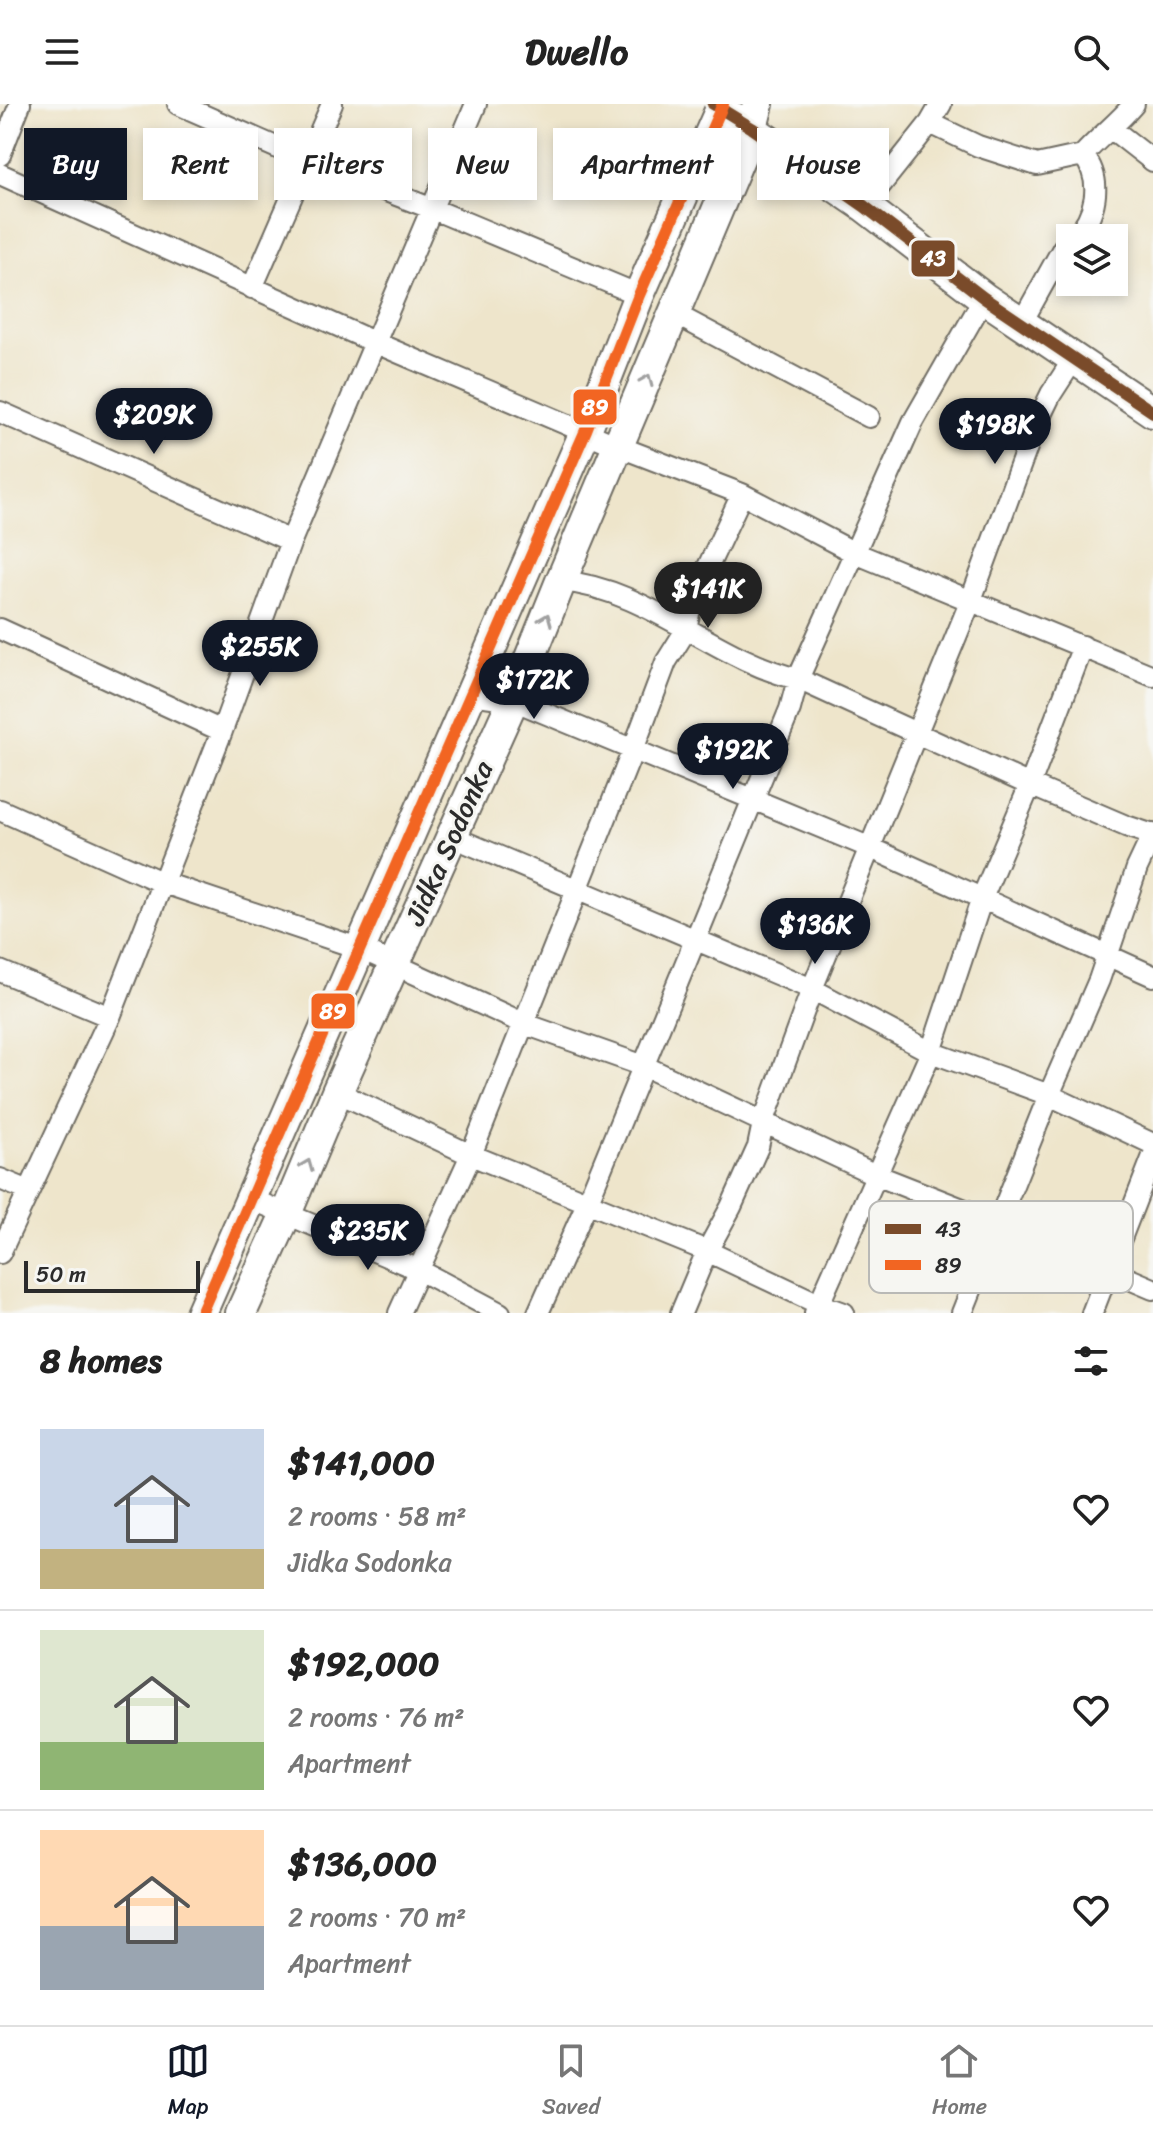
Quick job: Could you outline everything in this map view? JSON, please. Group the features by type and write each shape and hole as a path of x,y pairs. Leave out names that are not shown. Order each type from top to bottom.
{"main road":[{"path":"719,106 755,116 864,206 984,298 1153,412"},
{"name":"Jidka Sodonka","path":"201,1313 586,430 719,106"},
{"name":"Jidka Sodonka","path":"241,1313 513,700 755,116"}],"street":[{"path":"0,155 20,104"},
{"path":"178,104 274,146"},
{"path":"320,128 332,104"},
{"path":"0,1253 110,1017 222,731 291,541 476,104"},
{"path":"864,206 930,123 941,104"},
{"path":"930,123 978,146 1037,165 1083,155 1134,104"},
{"path":"1112,129 1153,161"},
{"path":"1083,155 1094,169 1094,207 1087,224"},
{"path":"0,174 376,343 620,447 742,494 855,553 1153,676"},
{"path":"252,288 288,200"},
{"path":"409,200 639,295"},
{"path":"1022,322 1056,261"},
{"path":"538,1313 696,941 790,709 798,679 913,422 984,298"},
{"path":"675,314 869,417"},
{"path":"681,1313 707,1251 758,1147 763,1123 812,989 971,600 1033,431 1051,394 1073,360"},
{"path":"0,412 291,541"},
{"path":"399,1313 471,1155 666,662 686,630 691,603 742,494"},
{"path":"561,581 605,590 660,613 686,630 775,674 798,679 1030,785 1153,834 1137,868 1085,1015 1007,1201"},
{"path":"0,629 222,731"},
{"path":"817,1308 931,1052 982,898 1030,785 1083,646"},
{"path":"471,694 513,700 754,798 1153,976"},
{"path":"0,810 161,882 361,949 525,1024 644,1066 876,1175 942,1201"},
{"path":"453,837 812,989 931,1052 1049,1095 1153,1144"},
{"path":"0,971 110,1017"},
{"path":"337,1092 471,1155 707,1251 817,1308 844,1313"},
{"path":"1133,1209 1153,1156"},
{"path":"0,1179 29,1191"},
{"path":"251,1199 417,1269 500,1313"},
{"path":"1133,1280 1153,1289"},
{"path":"962,1313 970,1293"},
{"path":"1092,1313 1100,1293"}],"transit line":[{"name":"43","path":"713,104 864,206 984,298 1153,412"},
{"name":"89","path":"201,1313 586,430 639,295 723,104"}]}
